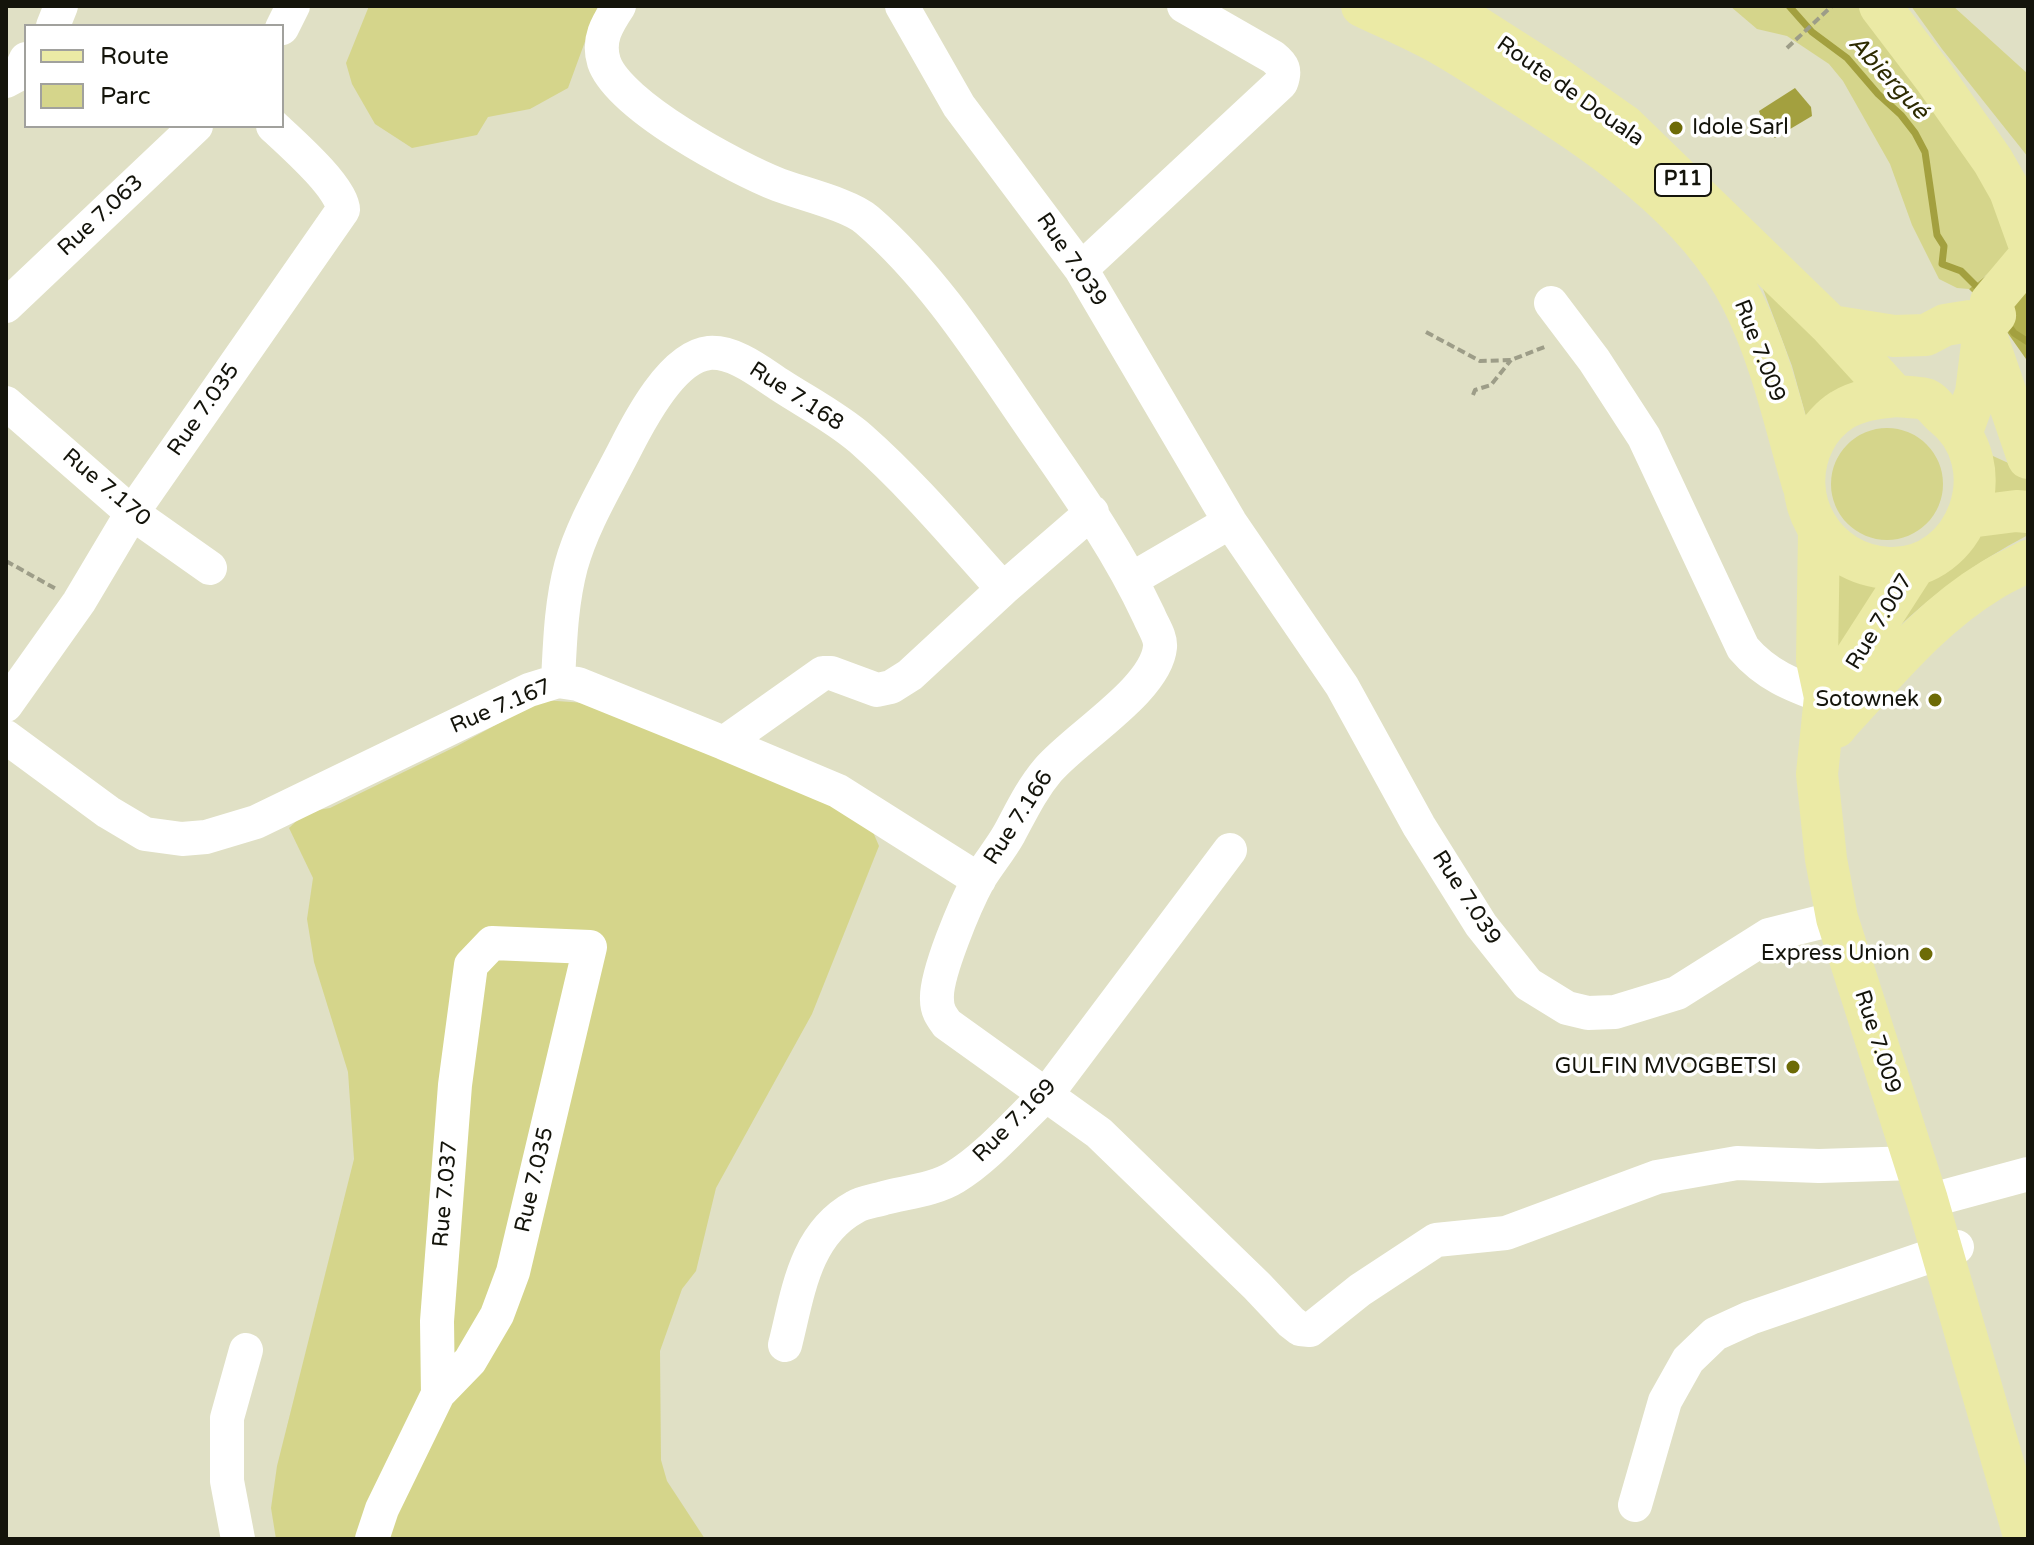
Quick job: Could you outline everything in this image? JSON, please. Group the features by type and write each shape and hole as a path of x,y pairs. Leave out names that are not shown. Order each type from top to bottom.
{"main road":[{"name":"Rue 7.009","path":"1362,6 1444,46 1602,149 1659,195 1711,251 1741,299 1769,369 1803,485"},
{"name":"Route de Douala","path":"1438,6 1464,19 1558,79 1625,126 1900,396 1928,400 1964,439 2028,461"},
{"path":"1803,485 1807,456 1820,431 1840,411 1866,399 1900,396 1919,372 1984,318 2027,254 2010,191 1993,161 1880,6"},
{"path":"1831,326 1894,336 1926,335 1945,325 1984,318"},
{"path":"1964,439 1976,393 1984,318"},
{"path":"1984,318 2028,461"},
{"name":"P11","path":"1803,485 1806,504 1819,532 1843,555 1866,565 1891,568 1915,565 1947,547 1969,517 1976,480 1964,439"},
{"path":"1969,517 2028,512"},
{"name":"Rue 7.009","path":"1819,532 1817,660 1831,711 1832,802 1841,856 1867,960 1943,1197 1950,1248 2025,1539"},
{"path":"1831,711 1911,647 1957,605 1989,581 2028,561"},
{"name":"Rue 7.007","path":"1831,711 1841,695 1852,663 1915,565"},
{"name":"Rue 7.009","path":"1831,711 1820,729 1817,774 1826,859 1837,918 1915,1163 1950,1248 2028,1497"}],"street":[{"path":"284,24 293,6"},
{"name":"Rue 7.166","path":"619,6 605,27 601,47 605,65 628,94 667,125 699,144 775,183 856,213 870,222 936,291 1092,512 1132,579 1161,643 1157,662 1146,680 1051,767 1032,790 979,880 938,986 939,1013 947,1024 1099,1133 1300,1329 1310,1330 1360,1290 1436,1240 1506,1233 1657,1177 1737,1163 1819,1166 1915,1163"},
{"name":"Rue 7.039","path":"902,6 959,106 1081,269 1230,522 1342,686 1419,826 1481,925 1528,984 1567,1008 1588,1013 1615,1012 1677,993 1769,935 1837,918"},
{"path":"1081,269 1281,83 1285,73 1282,64 1273,57 1184,6"},
{"path":"6,47 24,57"},
{"path":"24,63 19,74 6,84 24,98"},
{"name":"Rue 7.063","path":"6,306 194,128"},
{"name":"Rue 7.035","path":"6,705 79,602 132,513 343,210 341,198 275,128"},
{"path":"1560,315 1594,360 1644,437 1743,648 1773,676 1831,711"},
{"name":"Rue 7.168","path":"558,681 564,595 571,564 585,527 637,425 657,395 691,360 707,353 724,354 753,368 858,437 904,481 1003,589"},
{"name":"Rue 7.170","path":"6,403 132,513 210,568"},
{"path":"724,743 823,673 831,673 877,690 891,687 910,675 1092,512"},
{"path":"1132,579 1230,522"},
{"name":"Rue 7.167","path":"6,737 108,812 145,834 182,839 206,837 256,822 529,690 558,681 578,684 838,791 979,880"},
{"name":"Rue 7.169","path":"785,1345 806,1261 825,1231 855,1206 938,1185 953,1178 968,1168 1046,1095 1230,850"},
{"name":"Rue 7.037","path":"372,1539 382,1509 438,1394 437,1321 445,1203 455,1085 471,965 492,943 590,947"},
{"name":"Rue 7.035","path":"438,1394 470,1361 497,1315 513,1272 590,947"},
{"path":"1943,1197 2028,1174"},
{"path":"1635,1505 1665,1401 1688,1360 1715,1334 1750,1318 1950,1248"},
{"path":"238,1539 227,1481 227,1418 246,1350"}],"path":[{"path":"1787,48 1831,7"},
{"path":"1426,332 1480,361 1511,360 1561,341 1560,315"},
{"path":"1473,395 1475,390 1491,385 1511,360"},
{"path":"6,561 79,602"}],"green space":[{"path":"369,6 598,6 568,88 530,109 488,117 477,135 412,148 375,124 352,84 346,63"},
{"path":"1730,6 1880,6 2028,241 1969,289 1957,288 1939,279 1912,225 1890,164 1843,81 1829,64 1787,36 1757,29"},
{"path":"1911,6 1953,6 2028,74 2028,157 1942,49"},
{"path":"1760,281 1871,383 1807,420 1792,366"},
{"path":"1887,428 1908,432 1927,444 1939,463 1943,484 1939,505 1927,524 1908,536 1887,540 1866,536 1847,524 1835,505 1831,484 1835,463 1847,444 1866,432"},
{"path":"1982,451 2028,472 2028,494 1978,501"},
{"path":"2028,519 2028,535 1955,580 1889,636 1906,603 1970,539"},
{"path":"1829,567 1881,582 1834,660"},
{"path":"542,700 629,706 870,825 879,846 812,1014 716,1188 696,1271 682,1289 660,1351 661,1460 667,1481 705,1539 276,1539 271,1508 277,1466 354,1159 348,1072 314,962 307,919 313,878 289,828 306,812 330,808 457,746"}],"shaded area":[{"path":"1795,88 1811,107 1812,116 1775,138 1766,131 1759,111"},
{"path":"2028,251 2028,377 2026,359 1995,315 1969,289 2002,263"}],"waterway":[{"name":"Abiergué","path":"1789,6 1812,32 1847,58 1915,133 1925,152 1937,235 1944,246 1942,264 1961,271 1981,291"},
{"name":"Abiergué","path":"2006,322 2014,333 2028,342"}],"place":[{"name":"Idole Sarl","path":"1676,128"},
{"name":"Sotownek","path":"1935,700"},
{"name":"Express Union","path":"1926,954"},
{"name":"GULFIN MVOGBETSI","path":"1793,1067"}]}
